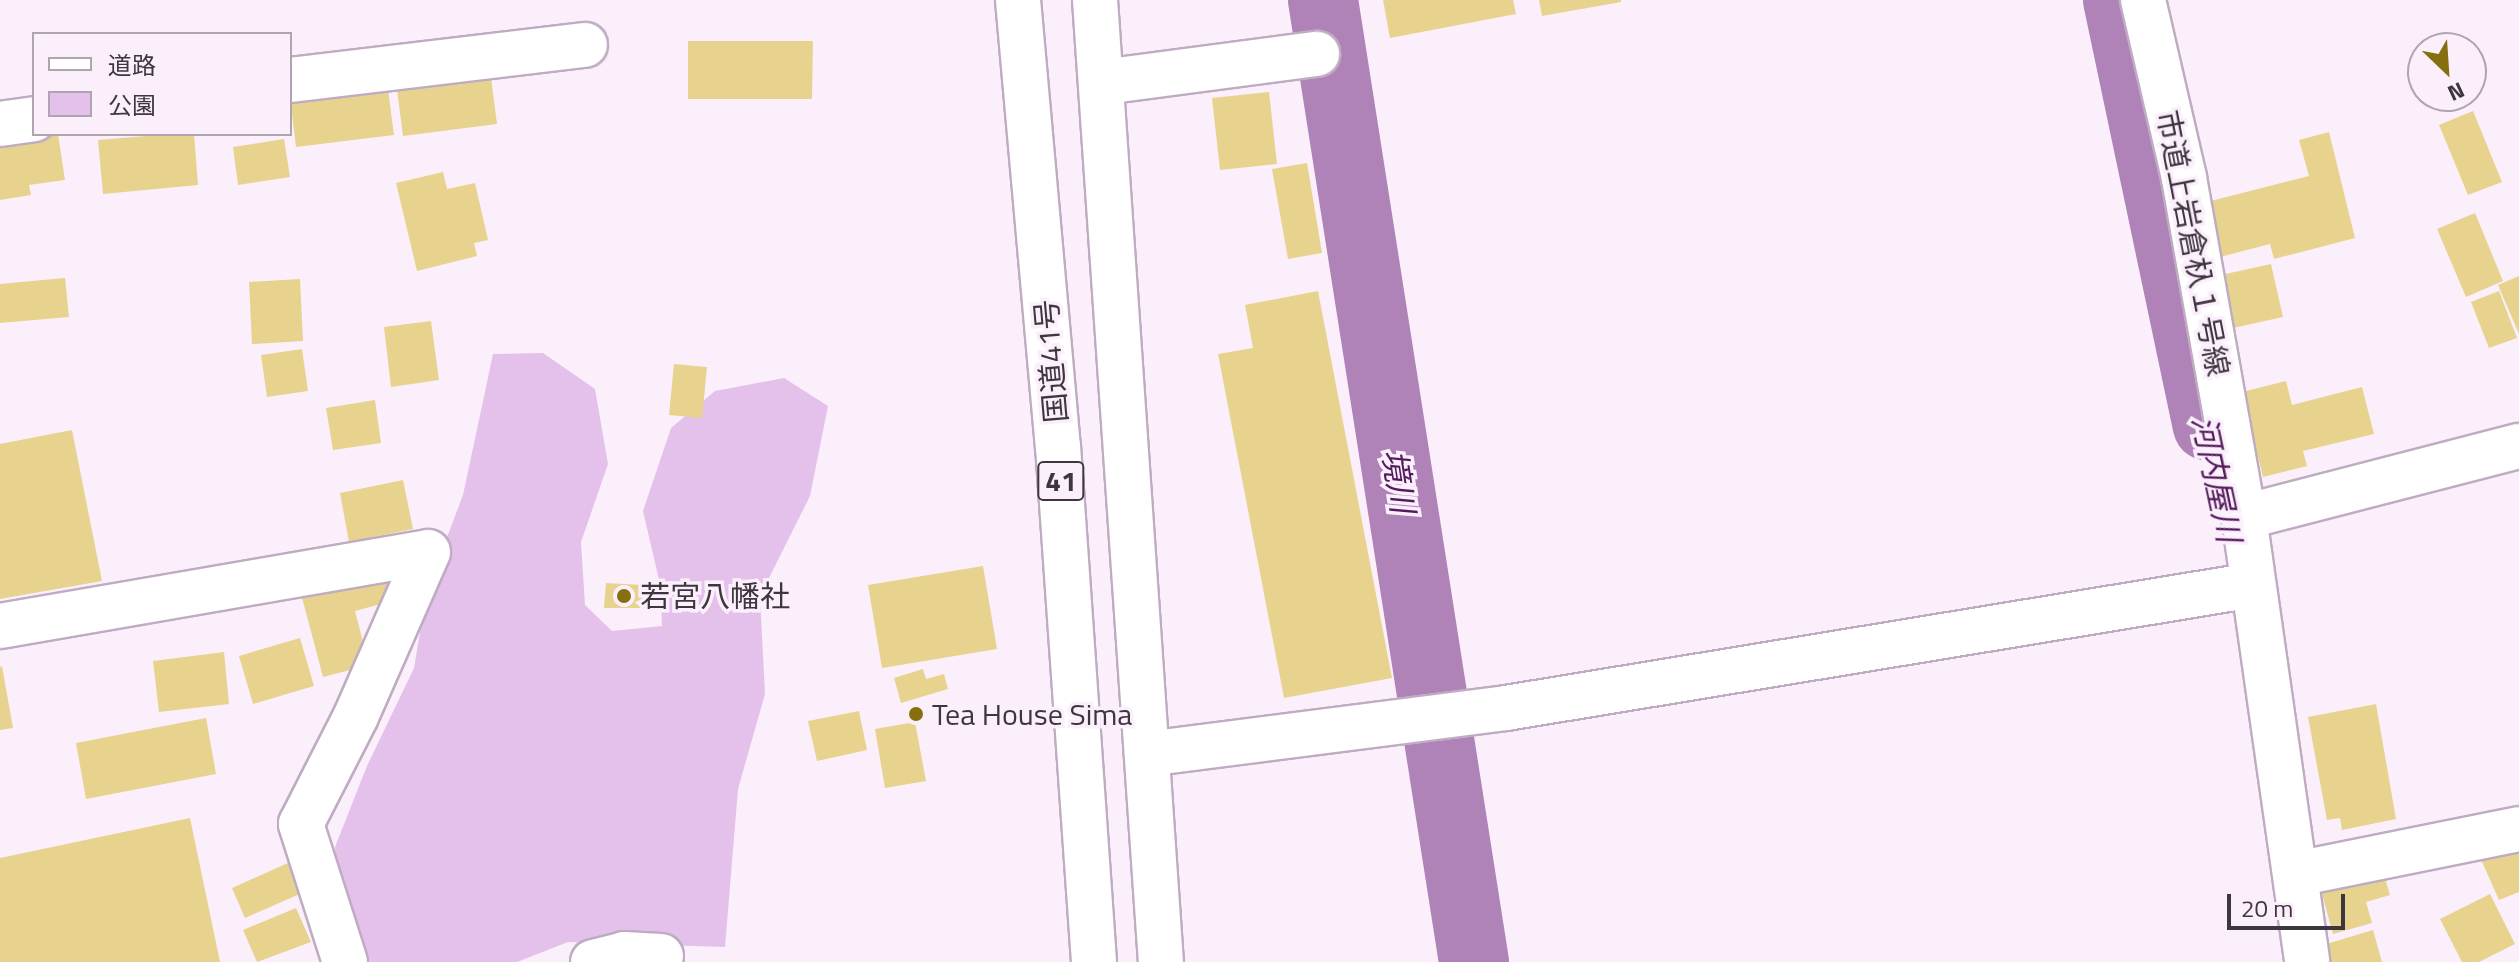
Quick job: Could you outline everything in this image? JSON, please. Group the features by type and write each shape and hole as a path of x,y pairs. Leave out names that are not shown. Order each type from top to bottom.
{"main road":[{"name":"国道41号","path":"1018,0 1058,446 1094,962"},
{"name":"41","path":"1095,0 1161,962"},
{"name":"市道上岩倉杁１号線","path":"2143,0 2184,178 2244,517 2307,962"},
{"path":"292,80 585,45"},
{"path":"1103,82 1317,54"},
{"path":"0,124 32,119"},
{"path":"2244,517 2519,446"},
{"path":"0,626 428,552 356,716 301,824 345,962"},
{"path":"1147,754 1506,708 2253,585"},
{"path":"2296,874 2519,829"},
{"path":"593,962 624,954 661,956"}],"green space":[{"path":"543,353 595,389 608,464 581,542 585,605 612,631 662,626 660,584 643,511 671,428 715,391 784,378 828,406 810,496 760,596 765,694 738,789 725,947 568,942 517,962 360,962 341,917 335,847 367,766 414,668 427,590 463,495 493,354"}],"building":[{"path":"1383,0 1513,0 1516,14 1390,38"},
{"path":"1539,0 1621,0 1621,2 1542,16"},
{"path":"688,41 813,41 812,99 688,99"},
{"path":"490,70 497,124 403,136 396,82"},
{"path":"386,75 394,135 296,147 292,97"},
{"path":"1269,92 1277,164 1220,170 1212,98"},
{"path":"2473,112 2502,182 2468,195 2439,125"},
{"path":"2329,132 2355,238 2274,259 2270,244 2220,257 2207,202 2309,176 2299,140"},
{"path":"39,136 58,136 65,180 29,185 31,195 0,200 0,148 40,141"},
{"path":"194,136 198,185 103,194 98,140"},
{"path":"284,139 290,177 238,185 233,147"},
{"path":"1307,163 1322,253 1288,259 1272,169"},
{"path":"443,172 447,189 475,183 488,240 474,243 477,256 417,271 396,183"},
{"path":"2475,213 2503,281 2466,297 2437,229"},
{"path":"2271,264 2283,317 2233,328 2221,275"},
{"path":"2519,276 2519,334 2498,285"},
{"path":"65,278 69,317 0,323 0,284"},
{"path":"300,279 303,341 252,344 249,282"},
{"path":"1318,291 1392,678 1284,698 1218,354 1253,348 1245,305"},
{"path":"2499,291 2517,338 2489,348 2471,302"},
{"path":"431,321 439,380 391,387 384,327"},
{"path":"302,349 308,391 267,397 261,355"},
{"path":"674,364 707,367 702,418 669,415"},
{"path":"2286,381 2292,405 2362,387 2374,434 2303,451 2307,466 2263,477 2242,392"},
{"path":"375,400 381,443 333,450 326,408"},
{"path":"72,430 102,581 0,599 0,444"},
{"path":"403,480 413,529 349,542 340,493"},
{"path":"983,566 997,649 882,668 868,585"},
{"path":"383,568 392,601 355,611 369,665 323,677 300,590"},
{"name":"若宮八幡社","path":"606,583 643,585 643,608 604,608"},
{"path":"300,638 314,686 253,704 239,656"},
{"path":"224,652 229,704 159,712 153,661"},
{"path":"0,667 13,728 0,730"},
{"path":"923,669 926,679 944,674 948,689 901,703 894,678"},
{"path":"2376,704 2396,819 2342,830 2340,818 2327,820 2308,717"},
{"path":"859,711 867,750 817,761 808,721"},
{"path":"206,718 216,774 86,799 76,743"},
{"path":"915,722 926,781 885,788 875,729"},
{"path":"190,818 220,962 0,962 0,858"},
{"path":"2519,851 2519,892 2499,900 2479,855"},
{"path":"288,863 302,893 245,918 232,888"},
{"path":"2381,865 2390,895 2366,902 2372,923 2333,934 2319,883"},
{"path":"2490,894 2515,944 2479,962 2462,962 2440,919"},
{"path":"296,908 311,942 257,962 243,930"},
{"path":"2373,930 2382,962 2328,962 2323,945"}],"waterway":[{"name":"境川","path":"1323,0 1474,962"},
{"name":"河内屋川","path":"2118,0 2208,426"}],"place":[{"name":"若宮八幡社","path":"624,596"},
{"name":"Tea House Sima","path":"916,714"}]}
